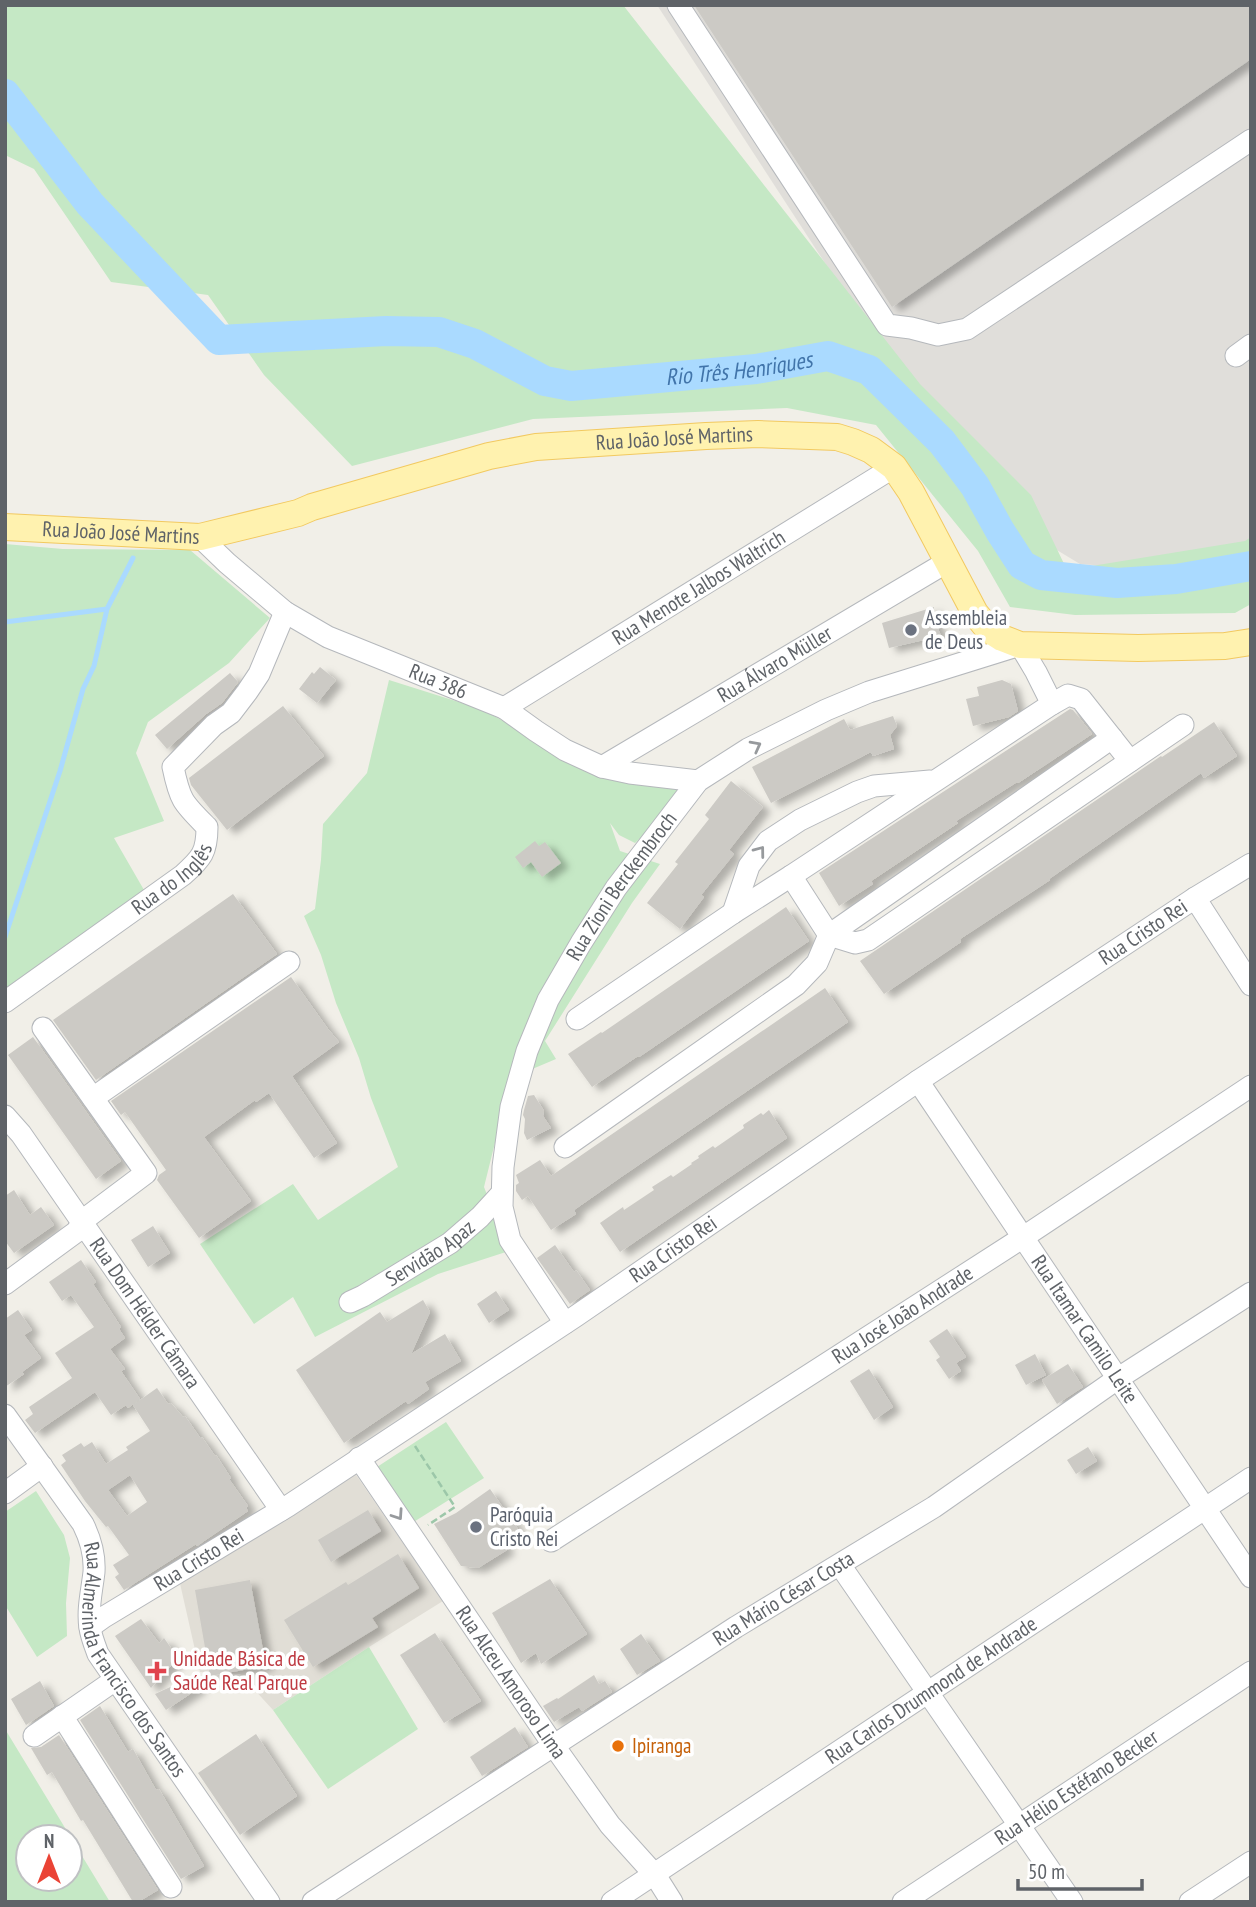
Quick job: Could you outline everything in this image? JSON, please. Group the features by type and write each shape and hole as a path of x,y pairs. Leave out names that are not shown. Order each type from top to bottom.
{"main road":[{"name":"Rua João José Martins","path":"5,527 200,537 298,513 489,456 536,447 758,434 836,437 871,450 894,467 911,492 980,621 1002,638 1020,645 1138,648 1225,646 1251,642"}],"street":[{"path":"678,5 887,325 938,335 967,329 1251,140"},
{"name":"Rua Menote Jalbos Waltrich","path":"505,708 894,467"},
{"name":"Rua 386","path":"200,537 285,612 328,637 505,708 565,750 602,767 698,781"},
{"name":"Rua Álvaro Müller","path":"602,767 947,562"},
{"name":"Rua do Inglês","path":"5,1002 198,862 204,853 207,827 184,804 177,788 173,767 214,725 231,713 247,692 259,674 285,612"},
{"path":"1020,645 1052,704"},
{"name":"Rua Zioni Berckembroch","path":"565,1323 510,1240 502,1207 505,1155 517,1084 548,1000 616,888 698,781 748,749 869,692 1020,645"},
{"path":"578,1019 934,780 1068,695 1081,699 1130,761"},
{"path":"791,876 829,935 855,943 867,940 1183,725"},
{"path":"565,1147 796,985 817,963 829,935 1112,738"},
{"path":"733,913 749,866 768,841 800,820 856,792 874,786 934,780"},
{"name":"Rua Cristo Rei","path":"90,1627 281,1510 565,1323 918,1081 1251,864"},
{"path":"1195,898 1251,985"},
{"path":"93,1098 289,962"},
{"path":"5,1284 76,1232 86,1218 146,1174 43,1028"},
{"name":"Rua Itamar Camilo Leite","path":"918,1081 1251,1577"},
{"name":"Rua José João Andrade","path":"551,1541 1022,1238 1251,1086"},
{"name":"Rua Dom Hélder Câmara","path":"5,1116 21,1134 281,1510"},
{"name":"Servidão Apaz","path":"350,1302 450,1242 502,1193"},
{"name":"Rua Mário César Costa","path":"313,1902 736,1627 934,1507 1117,1379 1251,1293"},
{"name":"Rua Almerinda Francisco dos Santos","path":"5,1415 89,1536 94,1570 90,1627 98,1654 269,1902"},
{"name":"Rua Alceu Amoroso Lima","path":"359,1458 554,1746 610,1825 655,1875 673,1902"},
{"path":"5,1493 42,1466"},
{"name":"Rua Carlos Drummond de Andrade","path":"612,1902 1251,1478"},
{"path":"840,1565 1072,1902"},
{"name":"Rua Hélio Estéfano Becker","path":"903,1902 1251,1672"},
{"path":"34,1736 116,1679"},
{"path":"62,1716 171,1887"},
{"path":"1190,1902 1251,1862"}],"path":[{"path":"404,1429 455,1507 412,1536"}],"shaded area":[{"path":"657,5 1251,5 1251,548 1107,566 1080,564 1017,526 907,389"},
{"path":"354,1472 443,1601 273,1710 240,1674 200,1672 179,1579"}],"green space":[{"path":"5,5 623,5 920,384 1031,495 1067,570 1245,541 1251,537 1251,604 1235,613 1075,615 1010,607 978,551 876,425 787,408 533,419 352,466 264,375 208,295 111,282 34,169 5,155"},
{"path":"5,544 63,549 190,550 270,618 229,663 148,722 136,753 164,821 114,838 144,890 5,993"},
{"path":"389,680 481,709 613,779 682,786 657,823 635,843 619,835 610,823 620,851 660,864 632,903 545,1041 556,1059 511,1078 484,1187 509,1251 438,1274 315,1337 293,1297 254,1324 200,1244 293,1184 318,1220 398,1167 336,1003 321,955 304,916 315,909 323,824 367,773"},
{"path":"446,1422 484,1478 412,1523 377,1467"},
{"path":"36,1491 64,1535 70,1558 66,1603 67,1636 37,1657 5,1605 5,1512"},
{"path":"369,1647 418,1729 328,1789 273,1710"},
{"path":"5,1729 62,1823 14,1823 14,1893 84,1893 84,1859 110,1902 5,1902"}],"building":[{"path":"694,5 1251,5 1251,59 892,307"},
{"name":"Assembleia de Deus","path":"934,607 935,621 941,636 889,648 882,623"},
{"path":"320,667 336,680 317,703 299,689 312,672 314,674"},
{"path":"230,673 238,682 222,703 167,749 155,735"},
{"path":"1002,680 1011,684 1018,711 1009,717 973,726 966,699 979,696 977,687"},
{"path":"283,706 324,756 227,830 191,785 189,778"},
{"path":"1070,709 1092,734 956,821 958,823 871,881 873,884 839,906 819,873"},
{"path":"893,716 897,726 890,735 894,749 873,756 871,752 771,803 752,767 844,719 850,730"},
{"path":"1214,722 1237,756 1204,778 1201,773 884,994 860,961"},
{"path":"731,781 763,807 729,850 734,854 701,895 704,897 680,929 647,903 709,819 705,815"},
{"path":"535,841 539,846 545,842 561,863 542,877 531,862 523,868 515,857"},
{"path":"233,894 277,954 96,1080 53,1020"},
{"path":"786,907 809,941 592,1087 568,1054"},
{"path":"291,977 339,1042 292,1076 337,1143 314,1158 269,1093 256,1102 255,1100 204,1137 251,1201 199,1238 157,1180 166,1170 125,1112 121,1115 111,1101"},
{"path":"825,988 848,1022 574,1210 576,1214 551,1230 528,1196 522,1200 516,1191 516,1185 519,1183 516,1175 540,1160 551,1176"},
{"path":"33,1037 121,1161 96,1179 8,1055"},
{"path":"534,1095 551,1128 527,1140 523,1115 528,1096"},
{"path":"769,1110 787,1138 620,1252 600,1223 654,1190 652,1187 671,1175 673,1177 692,1164 698,1156 713,1146 715,1148 744,1128 743,1125"},
{"path":"14,1190 30,1215 41,1207 54,1225 14,1253 5,1241 5,1196"},
{"path":"153,1226 170,1253 148,1267 131,1240"},
{"path":"555,1245 590,1290 570,1304 537,1258"},
{"path":"81,1260 121,1327 119,1329 125,1338 110,1349 125,1369 121,1371 140,1399 111,1415 95,1392 35,1433 25,1420 33,1414 29,1407 72,1378 55,1353 94,1327 71,1295 62,1301 49,1282"},
{"path":"496,1291 509,1310 489,1323 477,1304"},
{"path":"423,1300 430,1312 411,1354 445,1334 461,1361 425,1382 429,1389 408,1404 406,1401 344,1443 296,1370 380,1312 387,1322"},
{"path":"18,1310 32,1330 24,1335 41,1358 5,1387 5,1319"},
{"path":"947,1329 966,1357 956,1363 961,1371 949,1379 936,1360 940,1357 929,1341"},
{"path":"1035,1354 1046,1375 1026,1385 1015,1365"},
{"path":"1068,1364 1083,1387 1057,1404 1042,1380"},
{"path":"869,1369 893,1407 874,1420 850,1381"},
{"path":"157,1388 168,1404 171,1403 185,1416 216,1455 248,1506 248,1511 197,1546 196,1544 124,1590 115,1577 119,1574 113,1565 129,1555 85,1501 61,1465 66,1461 62,1455 81,1443 84,1447 92,1442 106,1464 128,1450 126,1447 150,1431 133,1405","holes":["130,1475 147,1502 127,1516 108,1490"]},
{"path":"1088,1447 1097,1461 1076,1474 1067,1460"},
{"name":"Paróquia Cristo Rei","path":"490,1489 518,1529 501,1539 507,1550 478,1568 461,1566 434,1524 456,1513"},
{"path":"368,1510 381,1531 331,1562 318,1540"},
{"path":"398,1554 419,1588 372,1618 378,1627 313,1667 284,1620"},
{"path":"550,1579 587,1634 541,1664 536,1653 521,1663 492,1613"},
{"path":"250,1580 266,1666 210,1676 195,1590"},
{"name":"Unidade Básica de Saúde Real Parque","path":"141,1619 159,1643 164,1638 178,1658 151,1688 115,1636"},
{"path":"435,1633 481,1701 444,1723 400,1655"},
{"path":"641,1634 660,1661 637,1675 620,1649"},
{"path":"594,1675 599,1684 605,1681 612,1692 582,1711 579,1707 554,1722 543,1706"},
{"path":"192,1677 199,1688 166,1710 155,1694"},
{"path":"40,1681 54,1706 26,1725 11,1699"},
{"path":"100,1706 128,1752 133,1749 156,1790 159,1789 204,1866 181,1879 80,1720"},
{"path":"515,1727 528,1747 482,1776 470,1757"},
{"path":"256,1734 297,1796 240,1835 198,1773"},
{"path":"59,1735 158,1890 138,1902 133,1902 52,1772 47,1775 31,1748 41,1747"}],"waterway":[{"name":"Rio Três Henriques","path":"5,94 90,204 219,340 386,331 439,332 475,344 545,381 571,386 756,369 828,356 869,370 942,442 975,486 1022,565 1041,575 1117,583 1176,579 1251,566"},
{"path":"5,937 60,771 83,689 94,666 107,609 133,558"},
{"path":"5,622 107,609"}],"place":[{"name":"Assembleia de Deus","path":"911,630"},
{"name":"Paróquia Cristo Rei","path":"476,1527"},
{"name":"Unidade Básica de Saúde Real Parque","path":"157,1671"},
{"name":"Ipiranga","path":"618,1746"}]}
